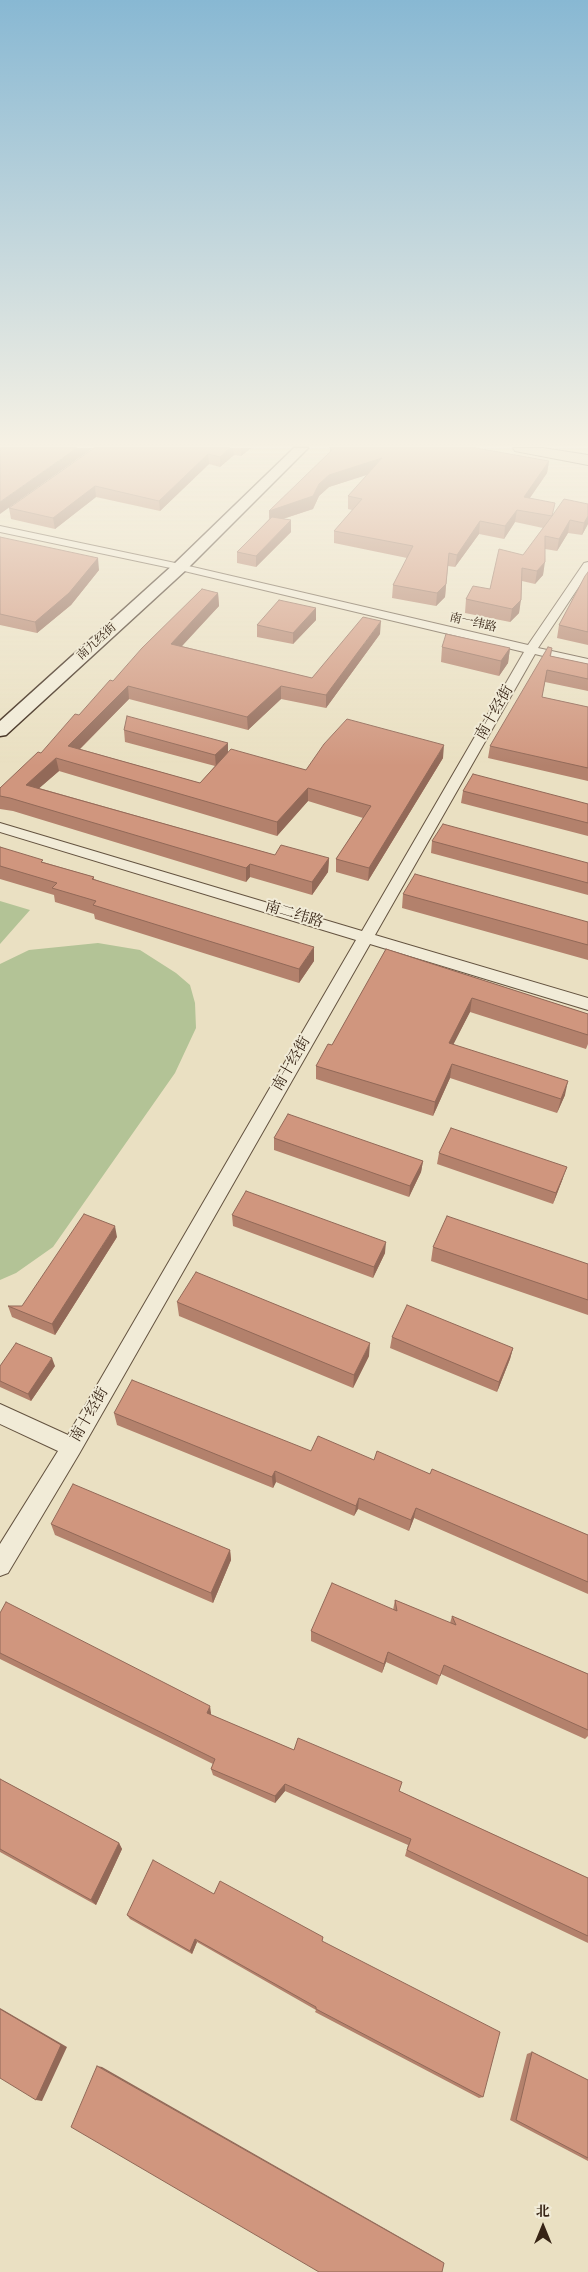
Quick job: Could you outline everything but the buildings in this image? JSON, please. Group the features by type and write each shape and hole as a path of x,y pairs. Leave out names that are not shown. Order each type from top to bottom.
{"main road":[{"name":"南九经街","path":"0,731 193,554"}],"street":[{"name":"南一纬路","path":"119,554 588,662"},
{"name":"南十经街","path":"0,1565 72,1447 531,650 588,565"},
{"name":"南二纬路","path":"0,827 588,1004"},
{"path":"0,1414 72,1447"}],"green space":[{"path":"0,901 30,910 0,944"},
{"path":"98,943 140,950 176,973 190,985 195,1003 196,1028 175,1073 53,1247 16,1273 0,1280 0,964 29,950"}]}
